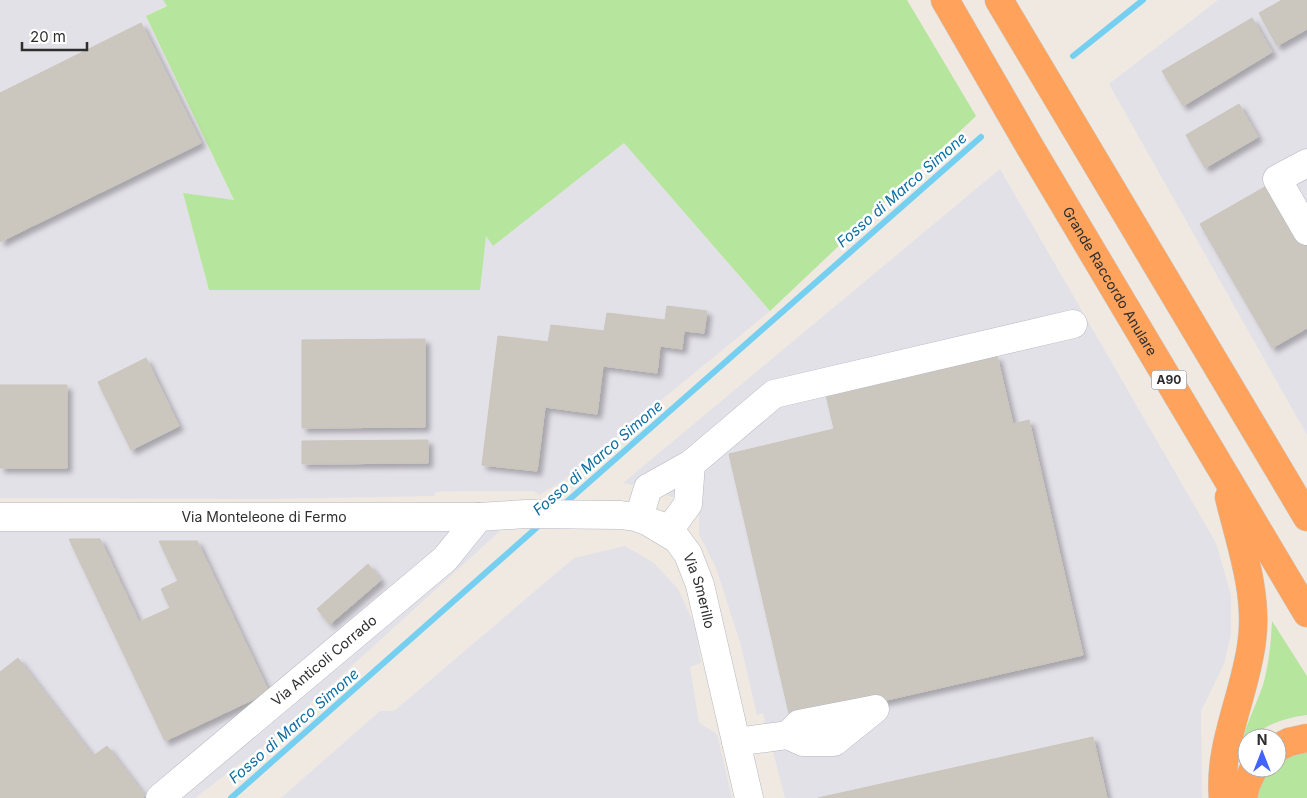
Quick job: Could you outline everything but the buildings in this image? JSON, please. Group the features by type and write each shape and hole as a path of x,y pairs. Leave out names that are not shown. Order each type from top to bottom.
{"highway":[{"name":"Grande Raccordo Anulare","path":"945,0 1030,147 1307,613"},
{"path":"999,0 1307,517"},
{"path":"1222,469 1246,568 1253,608 1248,665 1224,763 1224,798"},
{"path":"1287,743 1307,738"},
{"path":"1243,798 1249,778"}],"street":[{"path":"1307,163 1277,179 1307,231"},
{"path":"691,464 688,504 670,529 647,520 641,511 648,488 691,464 774,394 1073,324"},
{"name":"Via Smerillo","path":"526,514 621,515 647,520 677,538 683,545 693,564 700,585 749,798"},
{"name":"Via Monteleone di Fermo","path":"0,517 479,517 526,514"},
{"name":"Via Anticoli Corrado","path":"160,798 445,559 479,517"},
{"path":"736,742 788,735"}],"shaded area":[{"path":"0,0 163,0 167,5 146,16 234,201 183,193 209,290 486,235 493,246 624,143 770,311 561,482 539,495 534,491 459,491 436,492 434,496 269,499 0,498"},
{"path":"1218,0 1307,0 1307,435 1109,84"},
{"path":"1000,169 1216,543 1231,595 1231,634 1224,664 1201,711 1202,798 785,798 763,713 757,715 740,642 716,568 699,534 699,507 648,488 623,483"},
{"path":"410,527 500,531 267,743 195,798 0,798 0,529"},
{"path":"625,546 654,563 678,589 695,626 701,663 690,667 699,723 717,734 732,798 281,798 380,711 394,711 574,558"}],"green space":[{"path":"163,0 907,0 976,116 770,311 624,143 493,246 486,236 480,290 209,290 183,193 234,200 146,16 167,6"},
{"path":"1272,621 1307,676 1307,715 1277,722 1265,728 1246,728 1263,685"},
{"path":"1307,750 1307,798 1253,798 1263,778 1287,778 1287,757"}],"waterway":[{"name":"Fosso di Marco Simone","path":"1073,56 1143,0"},
{"name":"Fosso di Marco Simone","path":"562,506 981,137"},
{"name":"Fosso di Marco Simone","path":"231,798 543,522"}]}
